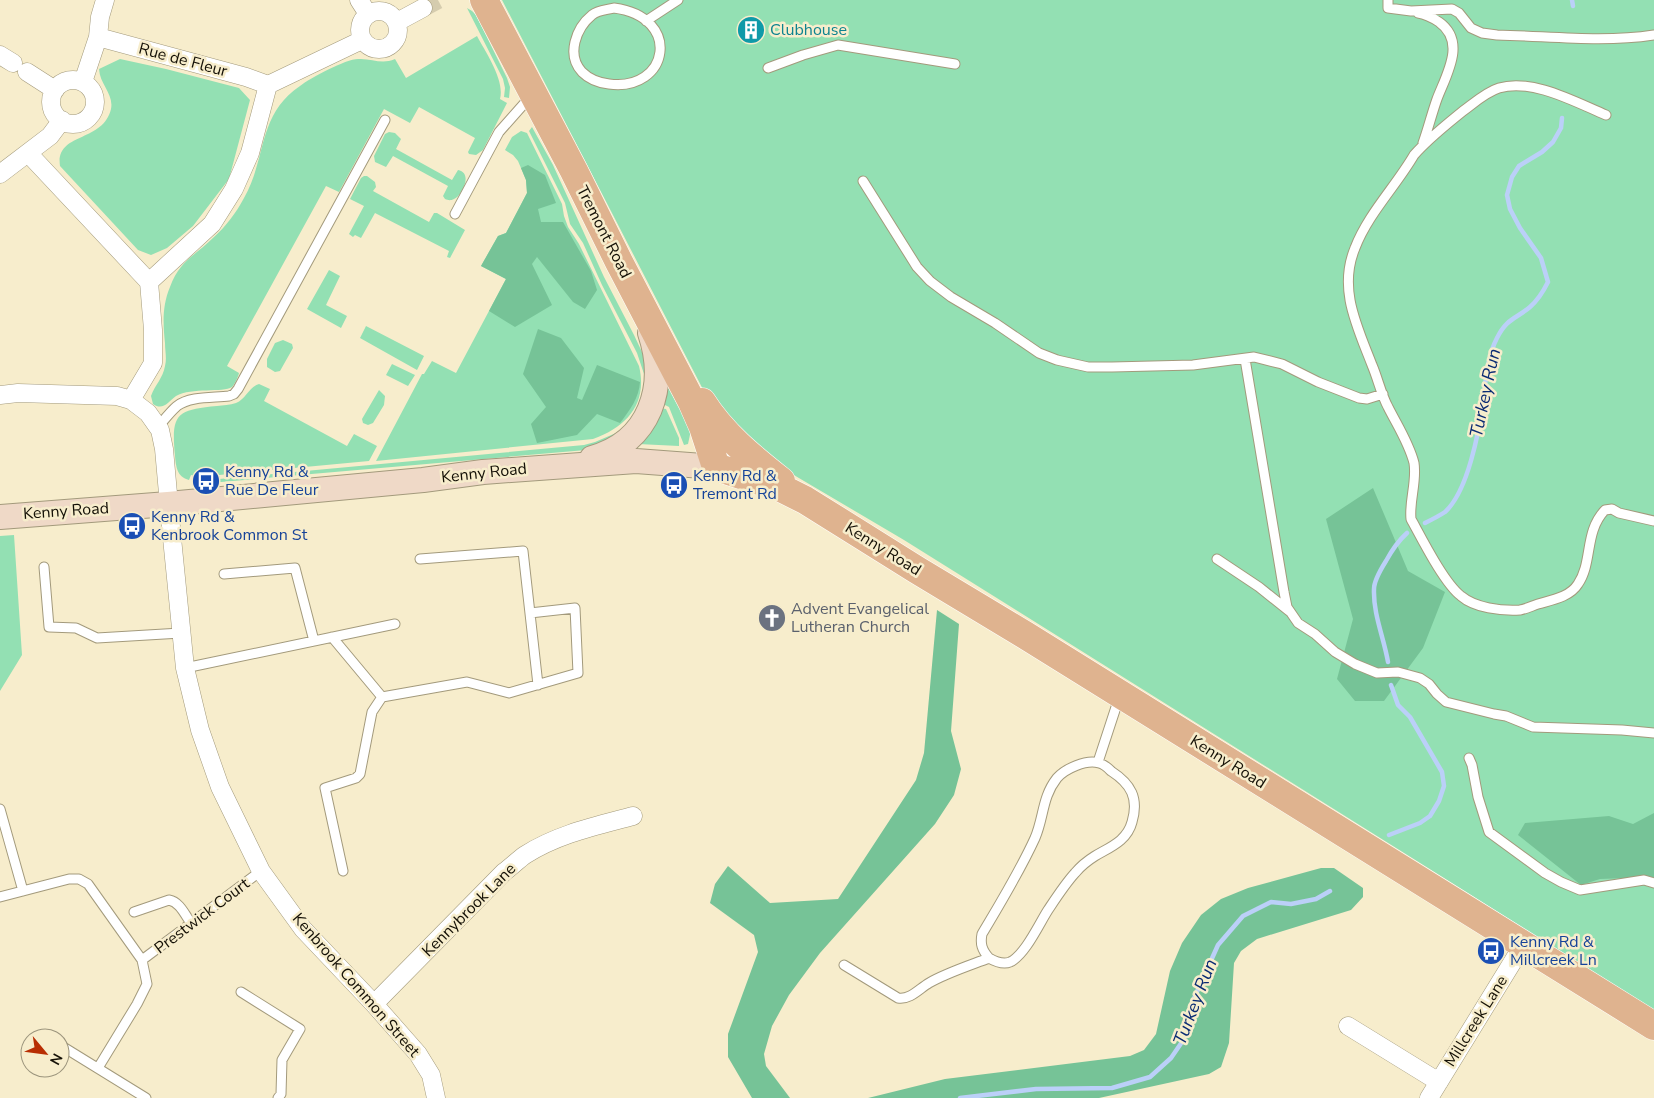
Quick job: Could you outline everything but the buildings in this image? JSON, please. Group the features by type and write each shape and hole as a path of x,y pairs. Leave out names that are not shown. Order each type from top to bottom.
{"main road":[{"name":"Tremont Road","path":"484,0 692,402 703,427 716,467"},
{"path":"563,466 608,453 626,442 639,429 652,402 657,382 657,365 651,337 635,292"},
{"path":"635,292 644,300 687,378 718,425 753,459 805,500"},
{"name":"Kenny Road","path":"0,516 168,504 422,480 483,472 636,461 716,467 781,488 805,500 1654,1026"}],"street":[{"path":"83,82 98,37 105,0"},
{"path":"364,7 390,14 397,22 398,32 395,41 388,48 378,50 369,47 362,40 359,30 364,7"},
{"path":"397,22 423,8"},
{"name":"Rue de Fleur","path":"98,37 246,77 268,85"},
{"path":"149,282 212,224 234,189 250,153 268,85 362,40"},
{"path":"13,64 55,90"},
{"path":"70,80 83,82 93,92 95,99 92,112 82,122 76,123 62,120 57,116 52,104 55,90 64,82 70,80"},
{"path":"0,174 50,136 62,120"},
{"path":"28,153 149,282 154,330 153,363 131,400"},
{"path":"0,395 117,396 131,400 148,412 158,427 164,448 168,504"},
{"name":"Kenbrook Common Street","path":"168,504 185,668 200,730 220,787 261,871 304,930 418,1054 431,1075 436,1098"},
{"name":"Kennybrook Lane","path":"374,1004 504,872 524,856 574,832 633,816"},
{"name":"Millcreek Lane","path":"1429,1098 1523,945"},
{"path":"1348,1026 1439,1082"}],"lane":[{"path":"646,21 678,0"},
{"path":"1388,0 1388,8 1411,11 1436,20 1444,26 1454,44 1453,56 1447,77 1437,99 1422,146"},
{"path":"614,8 631,12 646,21 657,33 661,43 657,63 643,78 620,85 608,84 593,80 584,74 574,61 574,42 585,22 597,11 614,8"},
{"path":"1411,11 1452,9 1460,13 1471,28 1497,34 1608,39 1654,36"},
{"path":"768,68 803,55 838,46 955,64"},
{"path":"1606,115 1556,94 1522,86 1497,89 1483,96 1422,146 1362,231 1354,249 1348,275 1348,294 1352,315 1383,394 1414,462 1410,509 1411,519 1450,584 1460,596 1470,602 1493,608 1520,610 1563,596 1570,593 1582,578 1592,531 1598,518 1605,510 1612,509 1620,513 1654,521"},
{"path":"455,214 499,132 533,94"},
{"path":"158,427 184,402 229,396 238,389 385,120"},
{"path":"863,181 917,268 930,281 951,297 995,323 1039,353 1057,360 1088,367 1193,365 1245,359 1254,356 1282,364 1318,382 1359,398 1367,399 1383,394"},
{"path":"1245,359 1287,607 1298,623 1355,664 1377,674 1398,672 1420,678 1446,702 1506,716 1533,727 1654,733"},
{"path":"420,559 523,551 538,685"},
{"path":"1217,559 1259,587 1290,611"},
{"path":"44,567 50,627 76,628 97,638 181,633"},
{"path":"224,574 295,568 314,641"},
{"path":"344,871 325,788 356,778 360,774 372,712 382,697 467,682 509,693 578,673 575,608 530,613"},
{"path":"185,668 395,624"},
{"path":"332,637 382,697"},
{"path":"1098,762 1120,695"},
{"path":"1469,758 1489,832 1544,873 1580,890 1644,880 1654,883"},
{"path":"1098,762 1121,777 1130,788 1135,801 1134,813 1127,834 1119,843 1093,857 1074,874 1016,958 1006,963 1000,963 989,958 983,951 982,934 1026,858 1038,832 1044,803 1051,788 1059,776 1069,769 1098,762"},
{"path":"0,809 23,891"},
{"name":"Prestwick Court","path":"142,960 261,871"},
{"path":"0,897 69,879 79,879 88,884 142,960 146,984 137,1004 98,1068"},
{"path":"134,912 174,900 191,923"},
{"path":"844,965 898,998 903,999 908,998 931,982 989,958"},
{"path":"241,992 300,1029 282,1060 282,1097"},
{"path":"70,1051 146,1098"}],"green space":[{"path":"502,0 1654,0 1654,1012 1468,893 904,540 765,458 709,401"},
{"path":"467,8 476,15 507,78 510,87 509,98 504,97 503,79"},
{"path":"477,36 490,58 497,75 501,92 500,99 507,103 483,150 476,155 469,154 468,152 475,138 419,107 410,123 384,109 339,192 326,186 227,366 239,373 233,386 222,390 183,393 160,407 153,404 151,396 163,374 166,363 164,315 170,287 183,264 223,228 241,204 251,183 269,124 276,110 286,97 312,78 337,65 352,60 390,61 395,59 406,78"},
{"path":"120,59 239,88 250,100 229,179 193,226 167,248 151,255 138,250 60,166 60,155 65,148 99,127 106,120 111,109 111,99 99,69"},
{"path":"532,127 553,165 604,277 649,367 645,377 637,353 583,243 570,224 565,203 529,131"},
{"path":"521,131 527,133 562,204 568,227 579,244 639,366 641,379 637,402 632,412 616,428 593,439 376,461 422,374 424,374 432,361 456,373 506,279 481,266 498,236 506,233 527,193 526,180 518,161 505,150 512,137"},
{"path":"389,132 395,133 401,139 396,149 452,180 458,170 463,172 466,180 460,194 453,200 445,199 443,196 448,186 393,156 386,167 375,162 374,156 385,134"},
{"path":"528,165 545,175 556,203 538,209 541,222 563,222 591,271 597,290 585,309 573,302 537,257 532,264 552,305 515,327 489,311 506,279 481,266 498,236 506,233 527,193 526,180 521,168"},
{"path":"364,176 375,182 376,187 373,191 429,222 434,213 437,213 465,230 450,258 447,257 449,251 375,213 361,238 355,235 353,237 349,234 364,206 350,199 361,178"},
{"path":"329,270 340,276 326,305 347,316 341,328 307,309"},
{"path":"366,326 424,356 417,370 360,338"},
{"path":"538,329 561,338 584,368 577,398 582,400 597,365 640,382 636,399 620,423 597,414 577,435 537,443 531,424 546,407 523,374"},
{"path":"283,340 292,344 293,348 280,371 275,372 267,367 267,359 275,343"},
{"path":"392,364 415,375 408,386 386,375"},
{"path":"259,384 270,389 264,401 347,446 354,434 377,446 369,461 198,477 191,475 189,480 182,477 175,460 174,442 174,431 179,417 193,410 236,403"},
{"path":"666,389 669,389 691,430 688,444 684,445 669,407 661,403"},
{"path":"379,390 385,396 384,405 373,423 368,425 363,423 362,419"},
{"path":"660,408 666,409 679,438 679,446 638,444"},
{"path":"630,427 586,450 198,484 198,481 584,445"},
{"path":"1373,488 1408,571 1445,592 1423,648 1384,701 1355,701 1337,679 1353,619 1326,519"},
{"path":"14,535 22,655 0,691 0,536"},
{"path":"937,610 959,624 951,731 961,769 954,795 935,824 820,953 789,995 772,1026 764,1054 766,1066 790,1098 752,1098 728,1057 728,1034 758,952 754,935 710,903 715,884 728,866 770,903 838,899 916,780 924,753"},
{"path":"1654,813 1654,877 1600,879 1581,885 1518,835 1525,823 1609,816 1633,824"},
{"path":"1321,868 1334,868 1363,888 1363,897 1351,910 1257,939 1241,951 1234,963 1229,1043 1221,1067 1209,1074 1099,1098 868,1098 945,1079 1130,1056 1144,1050 1156,1034 1170,971 1182,943 1201,915 1221,899 1248,888"}],"waterway":[{"name":"Turkey Run","path":"1572,0 1573,6"},
{"name":"Turkey Run","path":"1425,523 1445,512 1453,502 1466,476 1479,428 1489,361 1497,338 1504,326 1535,302 1548,282 1541,258 1520,228 1510,209 1507,195 1512,177 1519,166 1542,152 1553,142 1561,128 1562,118"},
{"name":"Turkey Run","path":"1388,662 1375,608 1374,586 1390,553 1407,533"},
{"name":"Turkey Run","path":"1389,835 1420,823 1430,816 1439,801 1444,786 1442,772 1410,717 1398,705 1391,685"},
{"name":"Turkey Run","path":"960,1098 1036,1089 1112,1088 1150,1077 1171,1058 1184,1039 1191,1005 1218,945 1243,916 1271,902 1291,904 1316,899 1330,891"}],"tunnel":[{"path":"423,8 438,0"}],"place":[{"name":"Clubhouse","path":"751,30"},
{"name":"Kenny Rd & Rue De Fleur","path":"206,481"},
{"name":"Kenny Rd & Tremont Rd","path":"674,485"},
{"name":"Kenny Rd & Kenbrook Common St","path":"132,526"},
{"name":"Advent Evangelical Lutheran Church","path":"772,618"},
{"name":"Kenny Rd & Millcreek Ln","path":"1491,951"}]}
